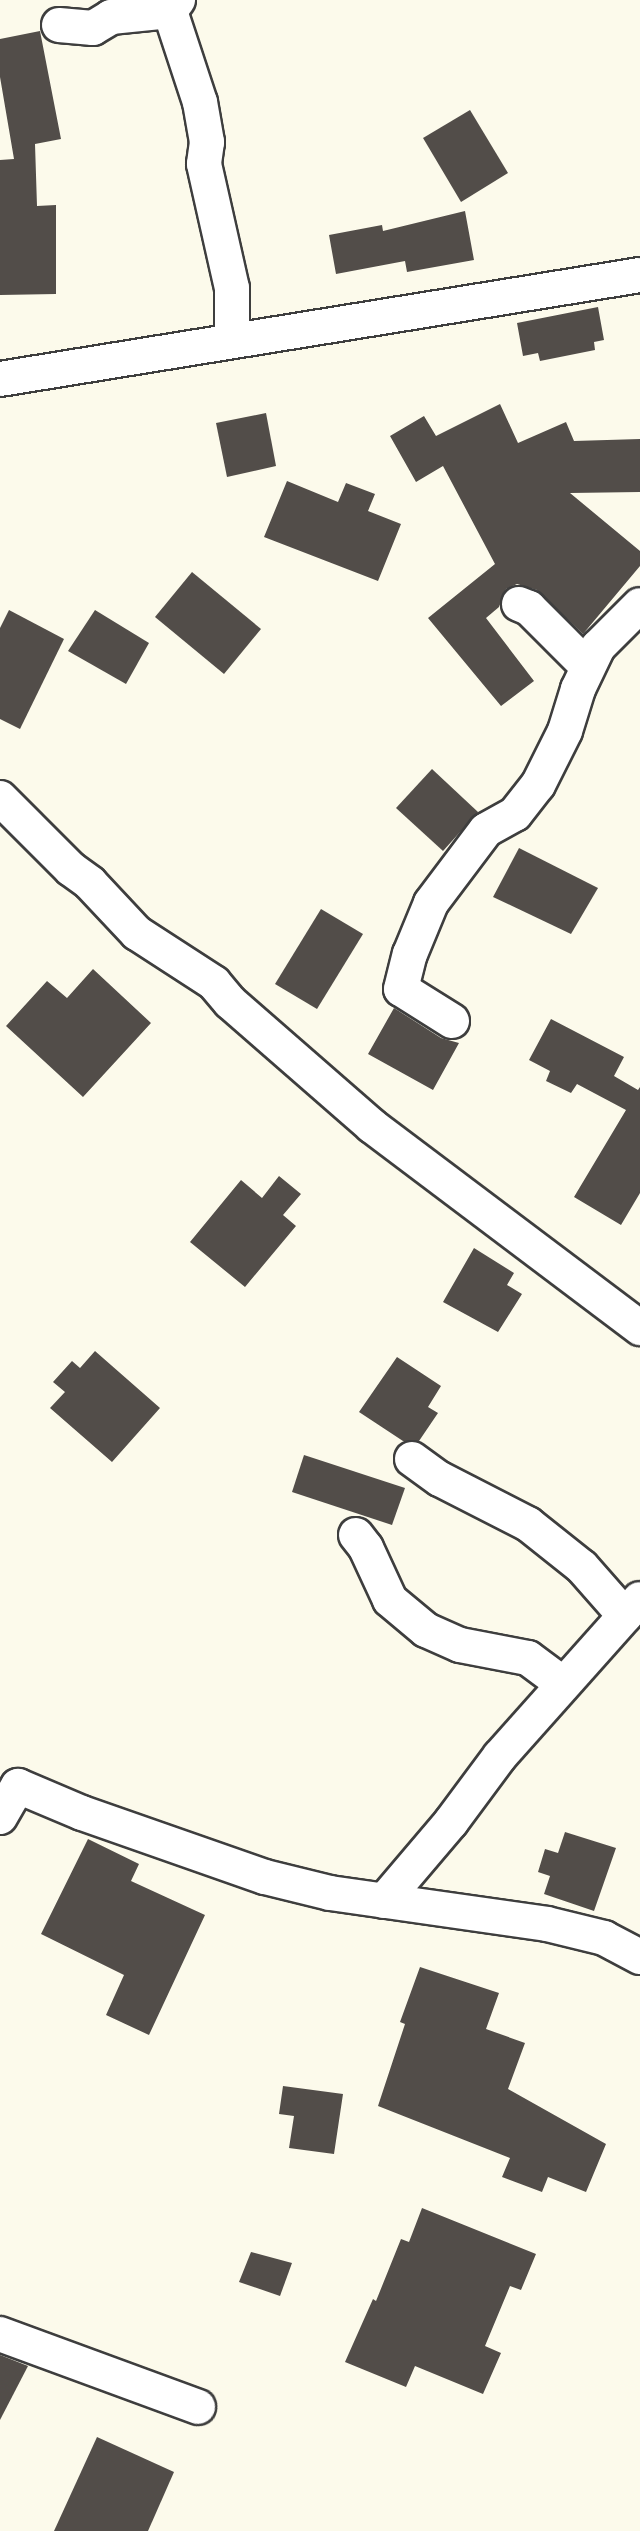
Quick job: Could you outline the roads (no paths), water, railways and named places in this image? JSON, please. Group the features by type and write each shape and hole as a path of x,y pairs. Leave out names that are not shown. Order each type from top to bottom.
{"street":[{"path":"59,25 93,28 111,17 174,6 200,102 207,142 204,164 232,288 232,341"},
{"path":"0,379 640,275"},
{"path":"519,604 529,608 587,666"},
{"path":"452,1021 401,989 410,954 431,903 486,830 515,814 538,785 565,731 587,666 598,647 640,605"},
{"path":"0,798 71,869 90,883 137,933 214,983 230,1002 372,1126 640,1328"},
{"path":"384,1901 451,1822 500,1756 632,1607 528,1524 440,1479 412,1459"},
{"path":"356,1535 366,1548 390,1600 426,1630 460,1645 528,1658 563,1684"},
{"path":"0,1817 18,1786 82,1813 265,1877 384,1901 547,1924 604,1938 640,1957"},
{"path":"0,2334 198,2407"}]}
